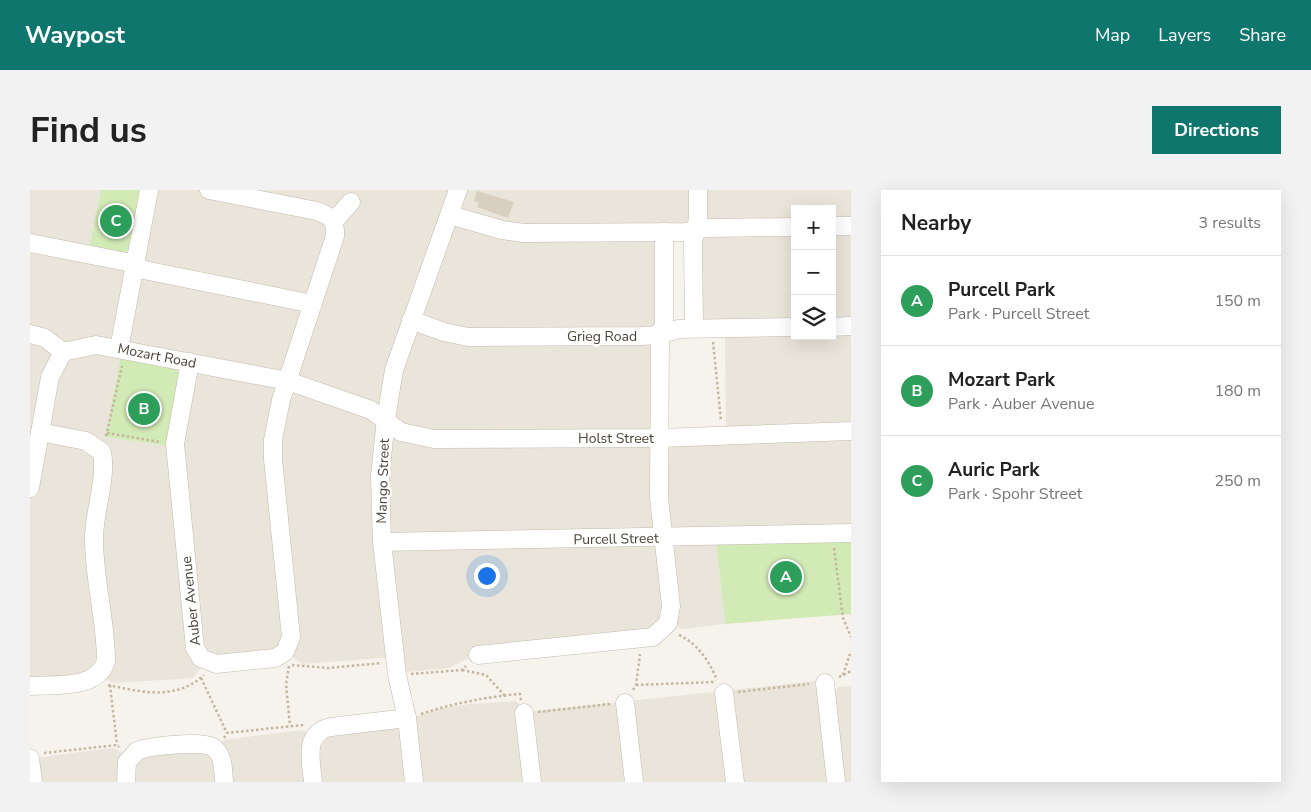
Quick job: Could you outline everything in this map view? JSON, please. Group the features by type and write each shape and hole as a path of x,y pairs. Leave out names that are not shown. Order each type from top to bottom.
{"street":[{"path":"122,349 149,190"},
{"path":"209,190 316,211 330,216 334,221 335,236 281,400 272,449 291,637 282,661 216,664"},
{"name":"Mango Street","path":"414,782 407,718 396,668 382,542 380,476 386,419 394,370 458,190"},
{"path":"694,328 693,242 696,230 698,190"},
{"path":"334,221 351,202"},
{"path":"450,215 502,230 524,233 664,232 791,227"},
{"path":"836,226 851,226"},
{"path":"478,655 653,637 665,628 670,617 671,606 662,538 660,438 660,335 664,326 664,232"},
{"path":"30,243 127,262 144,270 313,304"},
{"name":"Grieg Road","path":"411,320 444,332 468,337 660,335 678,329 694,328 791,327"},
{"path":"836,327 851,326"},
{"path":"30,334 45,338 62,352 50,378 38,423 30,488"},
{"name":"Mozart Road","path":"62,352 92,345 288,381 360,406 386,419"},
{"name":"Auber Avenue","path":"190,362 175,444 195,648 200,658 216,664"},
{"name":"Holst Street","path":"386,419 401,432 434,439 660,438 851,431"},
{"path":"30,686 89,681 102,672 106,661 94,542 95,517 103,472 102,452 86,441 38,423"},
{"name":"Purcell Street","path":"382,542 842,533"},
{"path":"825,683 836,782"},
{"path":"724,693 735,782"},
{"path":"625,703 634,782"},
{"path":"524,713 532,782"},
{"path":"313,782 310,751 316,734 331,727 407,718"},
{"path":"126,782 126,766 130,758 141,749 201,743 216,749 222,763 224,782"},
{"path":"34,756 34,782"}],"path":[{"path":"713,328 713,356 722,435"},
{"path":"102,452 122,349"},
{"path":"107,433 175,444"},
{"path":"842,533 835,563 843,618 851,637"},
{"path":"636,685 718,682 710,664 690,640 665,628"},
{"path":"407,718 460,702 520,694 524,713 625,703 636,685 642,638"},
{"path":"844,675 851,651"},
{"path":"460,670 478,655"},
{"path":"290,726 282,661 328,668 460,670 486,675 505,696"},
{"path":"89,681 146,693 178,691 201,678 216,664"},
{"path":"201,678 227,733"},
{"path":"724,693 825,683"},
{"path":"110,685 117,745 130,758"},
{"path":"216,749 227,733 302,725 316,734"},
{"path":"34,756 117,745"}],"shaded area":[{"path":"30,190 101,190 89,255 127,262 149,190 851,190 851,533 716,537 725,624 683,629 667,623 664,627 477,654 449,668 396,673 394,657 302,664 286,652 205,662 193,678 114,683 99,676 30,687","holes":["664,231 692,242 693,330 725,329 726,436 659,438","122,350 189,363 170,446 107,437"]},
{"path":"826,680 832,698 838,687 851,686 851,782 30,782 30,759 79,752 115,748 128,758 217,749 224,740 301,730 316,734 407,719 438,709 469,704 516,701 525,712"}],"green space":[{"path":"101,190 141,190 131,248 123,254 89,250"},
{"path":"121,355 174,367 180,373 170,446 106,437"},
{"path":"851,537 851,614 725,624 716,540"}],"building":[{"path":"477,191 514,202 508,218 477,207 479,203 474,201"}],"place":[{"name":"Auric Park","path":"116,221"},
{"name":"Mozart Park","path":"144,409"},
{"name":"Purcell Park","path":"786,577"}]}
